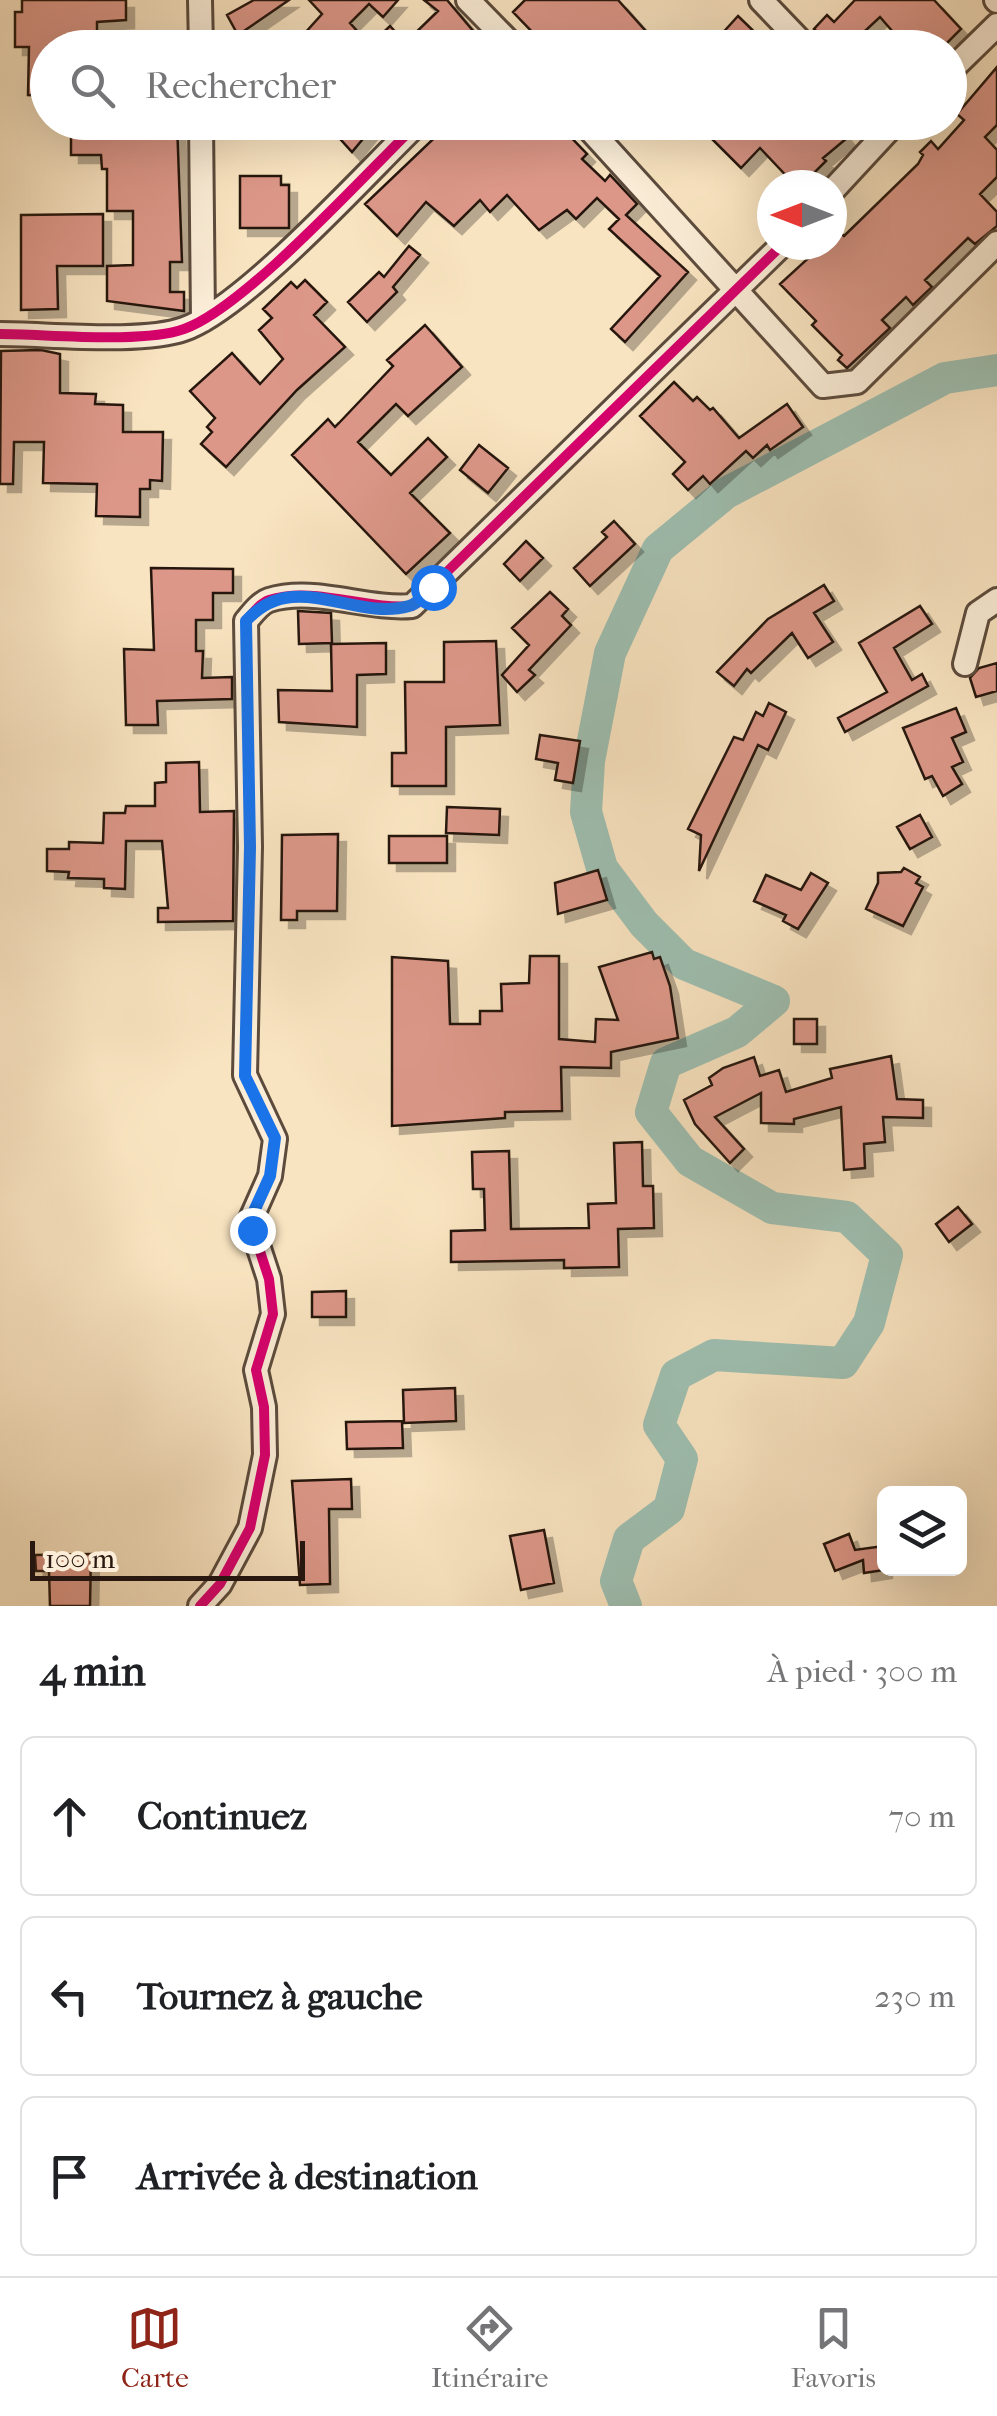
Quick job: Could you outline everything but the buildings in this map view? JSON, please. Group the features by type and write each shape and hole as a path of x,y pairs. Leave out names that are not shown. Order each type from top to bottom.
{"street":[{"path":"200,0 200,30"},
{"path":"468,0 494,30"},
{"path":"761,0 790,30"},
{"path":"967,54 997,25"},
{"path":"201,140 203,320"},
{"path":"0,334 153,334 181,330 203,320 262,274 400,140"},
{"path":"599,140 824,386 857,382 997,243"},
{"path":"847,173 875,140"},
{"path":"200,1606 220,1584 250,1528 265,1455 264,1408 256,1370 273,1314 269,1279 250,1220 270,1176 275,1138 245,1076 250,847 246,621 268,600 318,597 382,608 412,606 768,260"},
{"path":"965,664 978,613 997,600"}],"waterway":[{"path":"626,1606 616,1581 629,1539 669,1509 682,1459 659,1425 676,1375 714,1355 843,1363 869,1323 887,1255 847,1217 772,1208 690,1161 651,1112 666,1063 737,1032 774,1001 684,964 644,924 602,868 586,812 589,761 610,653 658,549 726,493 945,378 997,370"}],"cycle path":[{"path":"0,334 144,336 184,329 239,295 401,140"},
{"path":"200,1606 220,1584 250,1528 265,1455 264,1407 256,1370 273,1314 269,1279 250,1221 270,1176 275,1139 245,1075 250,847 246,621 266,601 286,596 412,606 767,260"}],"route":[{"path":"252,1230 250,1220 270,1176 275,1138 245,1076 250,847 246,621 268,600 318,597 382,608 412,606 433,587"}]}
